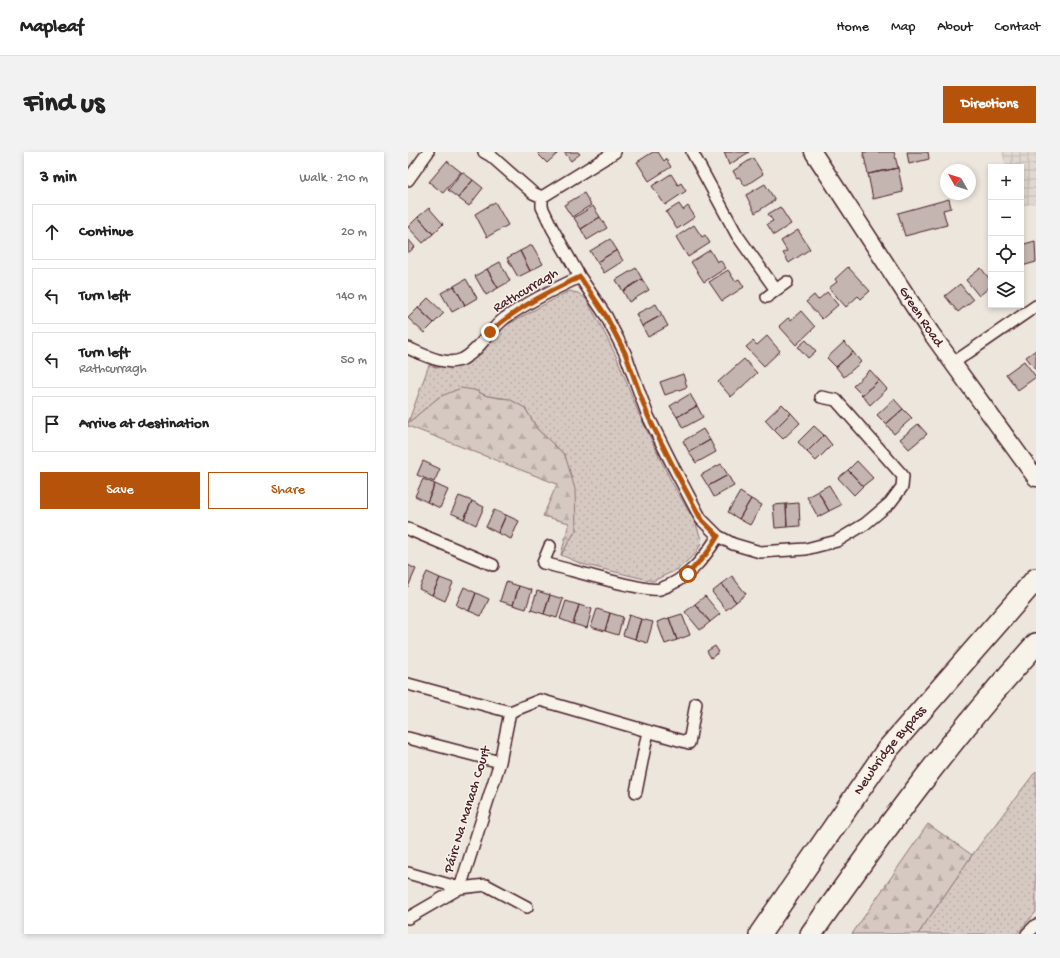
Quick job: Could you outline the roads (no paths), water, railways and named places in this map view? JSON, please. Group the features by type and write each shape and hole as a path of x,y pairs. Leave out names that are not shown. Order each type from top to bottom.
{"highway":[{"name":"Newbridge Bypass","path":"760,934 887,750 1036,579"},
{"path":"811,934 857,868 922,781 1036,644"}],"street":[{"path":"408,180 428,152"},
{"path":"484,152 491,156 533,193 542,198"},
{"path":"542,198 615,152"},
{"path":"692,152 771,294 787,282"},
{"name":"Green Road","path":"813,152 931,333 1035,477"},
{"path":"542,198 542,207 552,228 580,277 606,316 625,353 648,416 674,468 701,519 718,536 733,544 760,552 806,549 837,541 865,524 890,503 902,488 903,476 836,400 821,397"},
{"name":"Rathcurragh","path":"408,348 427,356 449,362 463,359 476,348 504,319 554,289 580,277"},
{"path":"953,363 1036,306"},
{"path":"408,528 493,565"},
{"path":"550,546 543,563 639,588 659,589 688,574 707,553 718,536"},
{"path":"408,684 510,712 540,700 689,743 696,703"},
{"name":"Páirc Na Manach Court","path":"408,873 460,888 500,762 510,712"},
{"path":"636,792 648,731"},
{"path":"408,738 500,762"},
{"path":"408,918 460,888 486,886 526,907"},
{"path":"1027,934 1036,925"}]}
